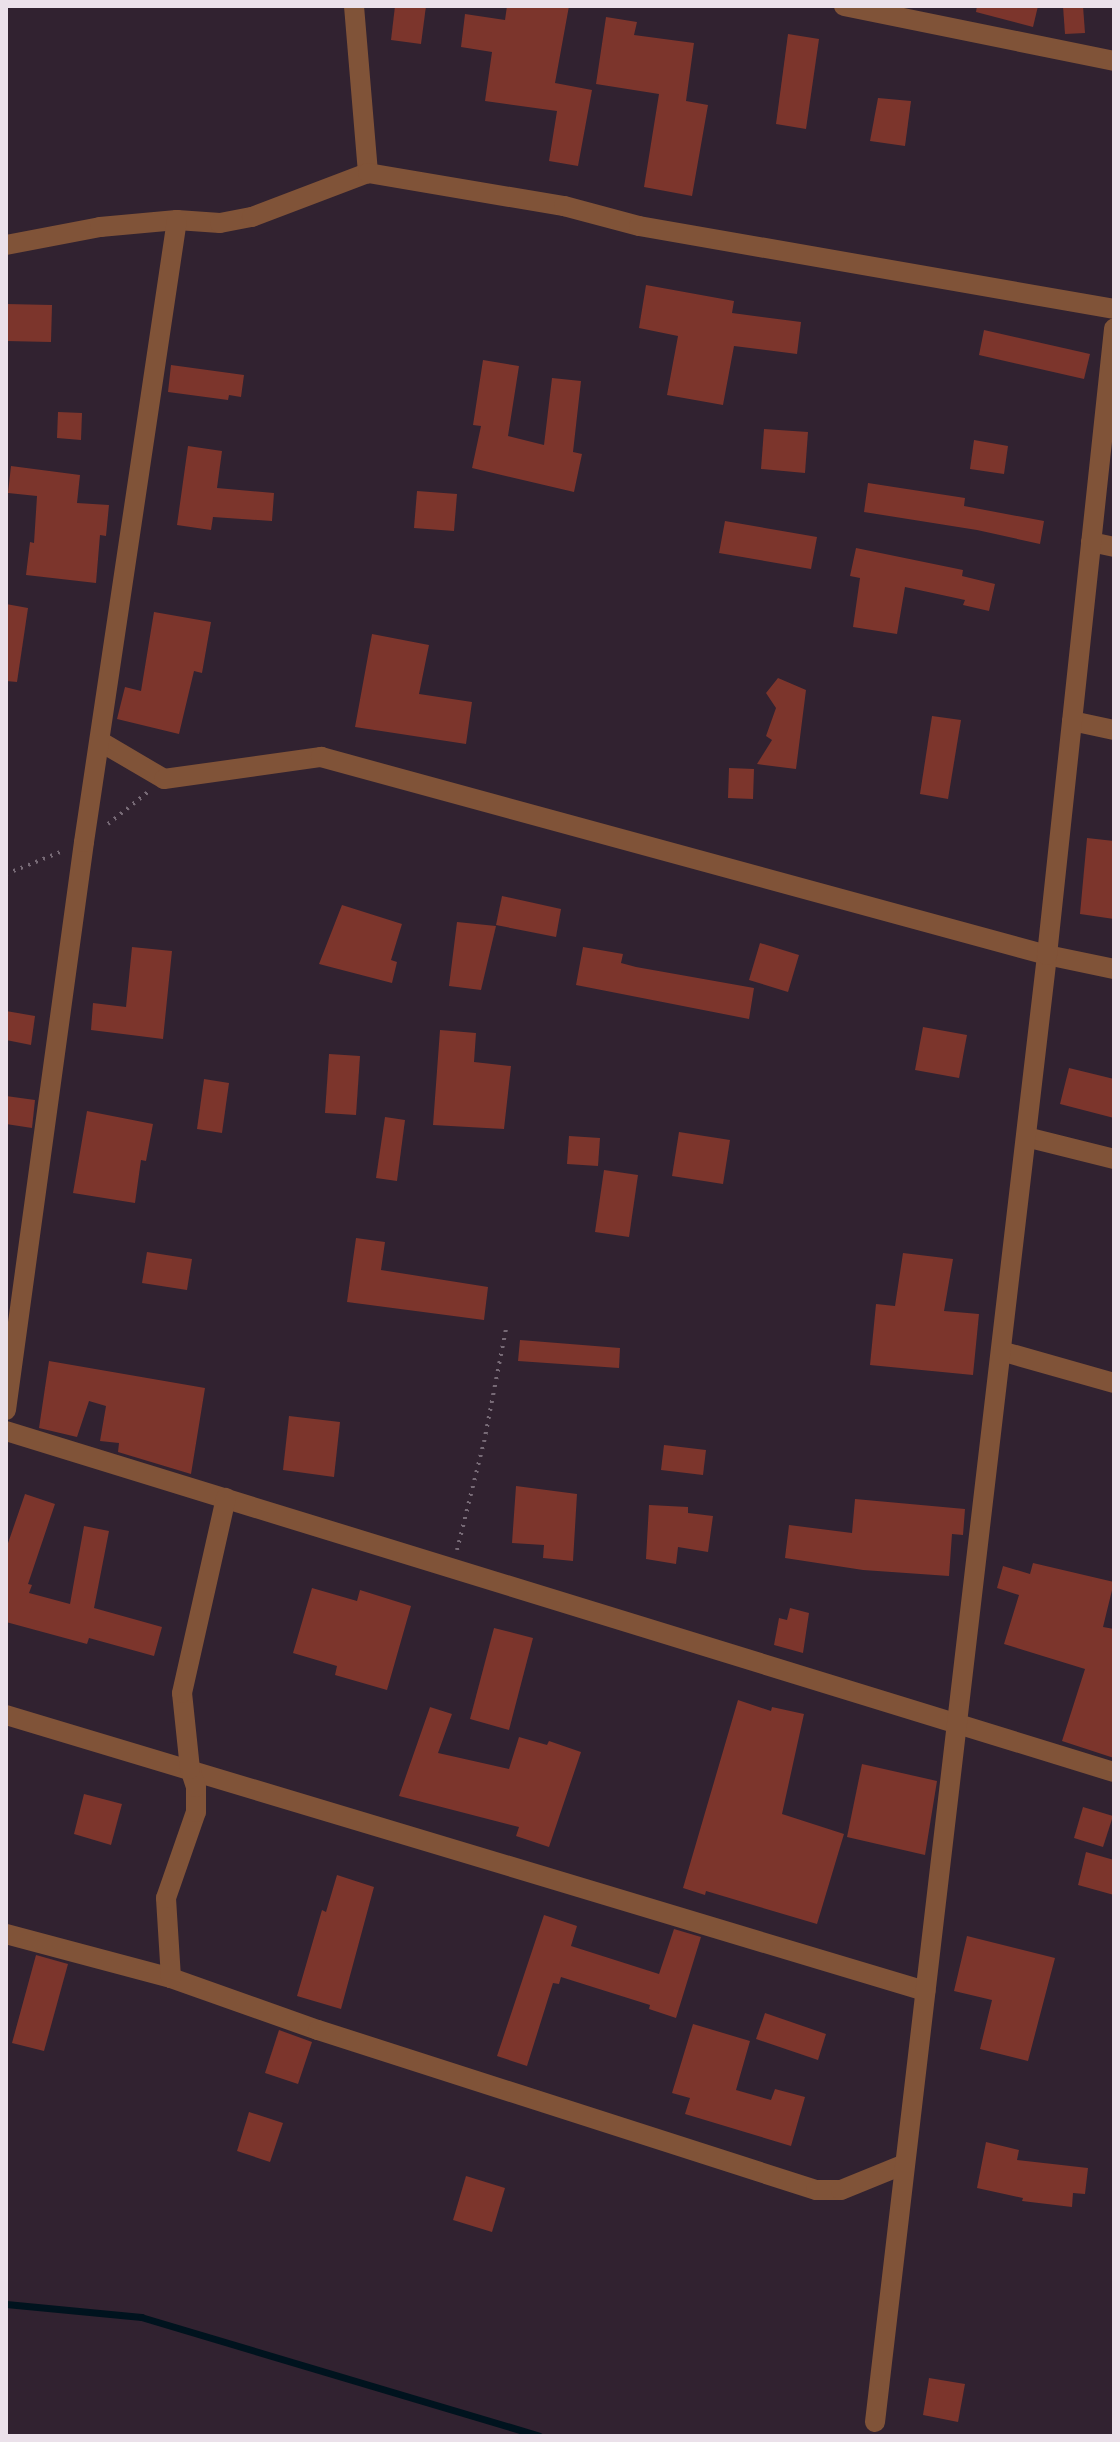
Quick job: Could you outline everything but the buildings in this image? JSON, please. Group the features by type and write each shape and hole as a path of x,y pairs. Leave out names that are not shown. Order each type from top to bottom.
{"street":[{"path":"354,6 368,173"},
{"path":"844,6 1114,61"},
{"path":"6,245 100,227 177,220 220,223 252,217 368,173 564,206 639,226 1114,309"},
{"path":"6,1410 177,220"},
{"path":"875,2422 1047,955 1114,329"},
{"path":"1091,542 1114,547"},
{"path":"1072,721 1114,730"},
{"path":"101,742 164,779 321,757 1047,955 1114,969"},
{"path":"1026,1137 1114,1159"},
{"path":"1001,1351 1114,1383"},
{"path":"6,1431 1114,1772"},
{"path":"171,1978 166,1898 196,1812 196,1787 190,1769 182,1693 226,1498"},
{"path":"6,1715 925,1991"},
{"path":"6,1934 171,1978 318,2030 816,2190 841,2190 905,2164"}],"path":[{"path":"452,1568 484,1442 506,1329"}],"waterway":[{"path":"6,2304 141,2317 539,2436"}]}
